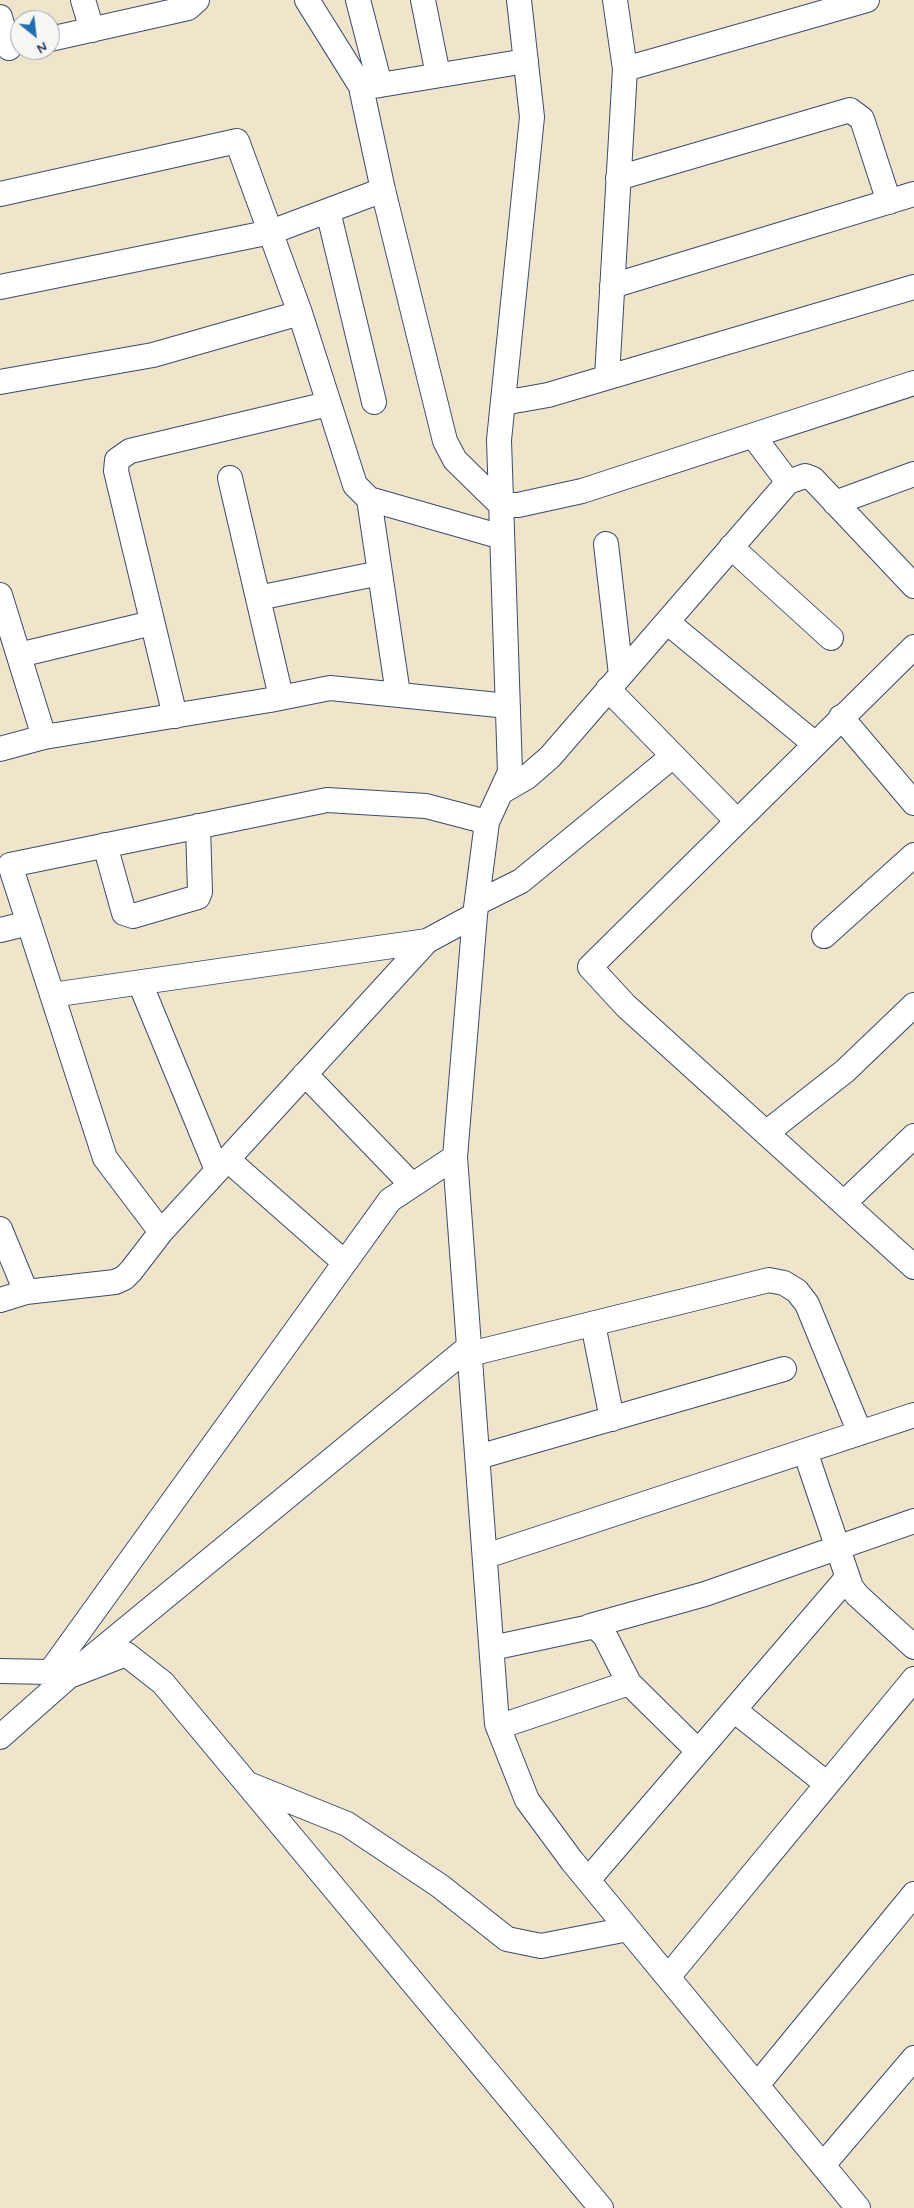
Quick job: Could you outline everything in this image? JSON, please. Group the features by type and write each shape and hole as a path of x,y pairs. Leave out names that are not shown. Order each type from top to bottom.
{"street":[{"path":"83,0 92,30"},
{"path":"60,37 188,8 197,0"},
{"path":"307,0 371,87"},
{"path":"358,0 371,87 383,190 449,450 462,468 501,505 518,505 582,491 914,384"},
{"path":"423,0 438,75"},
{"path":"519,0 532,116 499,440 510,772 488,822 476,909 455,1157 498,1727 527,1800 588,1880 858,2208"},
{"path":"607,377 624,69 615,0"},
{"path":"624,69 867,0"},
{"path":"0,17 10,48"},
{"path":"371,87 526,61"},
{"path":"618,178 850,110 862,119 889,202"},
{"path":"0,194 237,141 300,313 355,485 369,499 502,537"},
{"path":"0,287 271,232 383,190"},
{"path":"612,286 914,194"},
{"path":"328,210 374,402"},
{"path":"503,403 548,395 914,287"},
{"path":"0,382 153,356 300,313"},
{"path":"175,716 116,471 117,460 130,451 328,404"},
{"path":"754,437 788,482"},
{"path":"835,502 914,474"},
{"path":"501,792 527,777 550,757 788,482 805,476 813,479 914,586"},
{"path":"230,478 281,698"},
{"path":"369,499 398,694"},
{"path":"606,544 615,682 673,756 737,821"},
{"path":"731,547 831,638"},
{"path":"258,598 380,573"},
{"path":"0,595 44,737"},
{"path":"667,622 815,744"},
{"path":"19,656 152,623"},
{"path":"914,647 590,967 626,1006 914,1266"},
{"path":"0,749 44,737 281,698 330,688 508,706"},
{"path":"841,717 914,803"},
{"path":"0,1300 26,1292 115,1282 124,1278 161,1232 427,941 521,881 673,756"},
{"path":"161,1232 105,1158 5,856 106,845 327,800 426,806 488,822"},
{"path":"106,845 124,913 133,916 198,897 200,892 198,826"},
{"path":"824,936 914,855"},
{"path":"0,930 29,924"},
{"path":"52,995 427,941"},
{"path":"140,983 222,1165 344,1262"},
{"path":"766,1133 845,1071 914,1005"},
{"path":"305,1074 412,1185"},
{"path":"844,1203 914,1136"},
{"path":"60,1674 344,1262 390,1200 455,1157"},
{"path":"0,1229 26,1292"},
{"path":"0,1737 60,1674 470,1350 593,1324 769,1280 784,1283 797,1291 807,1304 860,1432"},
{"path":"593,1324 612,1419"},
{"path":"478,1457 784,1369"},
{"path":"486,1556 914,1415"},
{"path":"804,1451 847,1578 857,1595 914,1647"},
{"path":"492,1648 590,1626 705,1594 914,1521"},
{"path":"588,1880 847,1578"},
{"path":"590,1626 600,1630 605,1636 629,1683 698,1751"},
{"path":"0,1671 60,1674 126,1654 163,1683 601,2208"},
{"path":"668,1977 914,1679"},
{"path":"498,1727 629,1683"},
{"path":"734,1710 827,1784"},
{"path":"246,1783 347,1824 440,1886 507,1939 541,1946 628,1929"},
{"path":"757,2085 914,1894"},
{"path":"823,2165 914,2058"}]}
